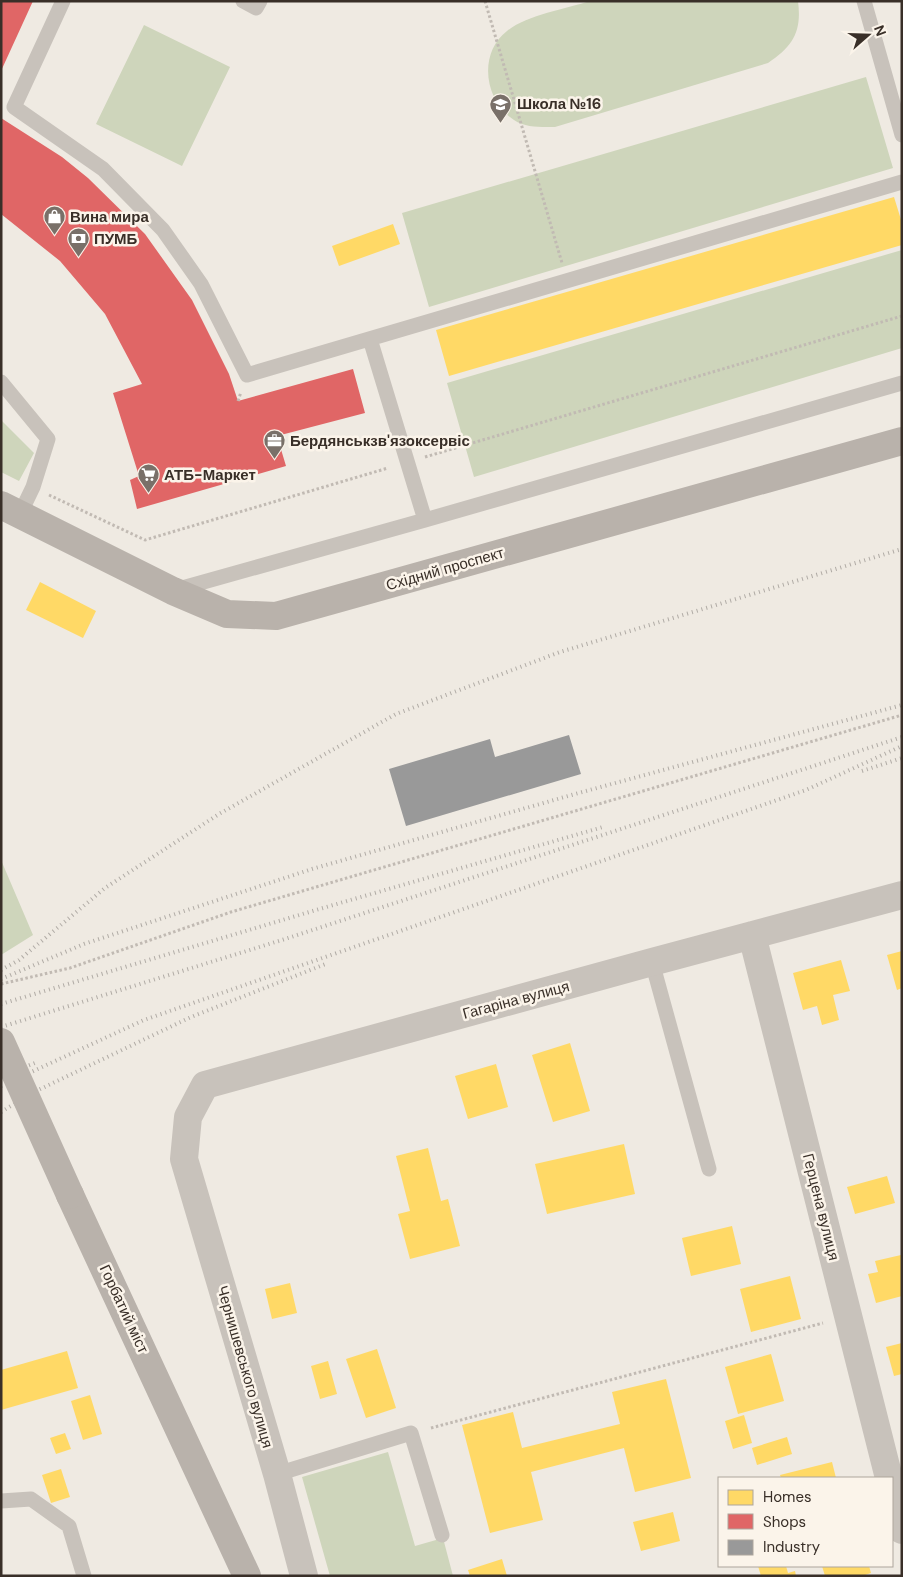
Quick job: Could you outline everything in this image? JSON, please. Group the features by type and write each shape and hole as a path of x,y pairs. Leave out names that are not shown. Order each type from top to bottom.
{"main road":[{"name":"Східний проспект","path":"11,510 173,591 227,614 276,616 902,441"},
{"name":"Горбатий міст","path":"1,1042 247,1576"}],"street":[{"name":"Гагаріна вулиця","path":"184,1159 188,1117 205,1086 902,895"},
{"name":"Герцена вулиця","path":"752,935 889,1477"},
{"name":"Чернишевського вулиця","path":"184,1159 277,1474 304,1576"},
{"path":"893,1494 902,1530"}],"lane":[{"path":"63,1 14,107 103,169 163,230 201,284 247,375 902,182"},
{"path":"243,1 256,8 260,1"},
{"path":"864,1 902,134"},
{"path":"370,339 424,520"},
{"path":"1,382 48,439 33,487 11,510"},
{"path":"173,591 902,383"},
{"path":"652,962 709,1169"},
{"path":"277,1474 411,1434 442,1535"},
{"path":"1,1501 31,1499 69,1526 84,1576"}],"path":[{"path":"485,1 567,281"},
{"path":"33,487 145,540 902,316"},
{"path":"1,984 70,968 231,912 902,715"},
{"path":"411,1434 848,1316"}],"green space":[{"path":"590,1 798,1 799,21 790,44 768,63 555,127 529,126 514,120 504,112 496,101 488,77 492,52 498,40 515,25 547,13"},
{"path":"144,25 230,67 182,166 96,124"},
{"path":"866,77 893,168 429,307 402,213"},
{"path":"902,250 902,348 474,477 447,383"},
{"path":"1,420 34,453 19,481 1,472"},
{"path":"1,860 33,935 1,955"},
{"path":"388,1452 415,1546 443,1538 453,1576 330,1576 302,1477"}],"building: Homes":[{"path":"894,197 902,223 902,245 449,376 436,330"},
{"path":"393,224 400,244 339,266 332,246"},
{"path":"40,582 96,611 83,638 26,610"},
{"path":"902,951 902,988 897,990 887,955"},
{"path":"841,960 850,991 833,995 839,1020 822,1025 817,1006 803,1010 793,973"},
{"path":"570,1043 590,1111 553,1122 532,1055"},
{"path":"496,1064 508,1107 468,1119 455,1076"},
{"path":"624,1144 635,1194 547,1214 535,1164"},
{"path":"428,1148 441,1201 448,1199 460,1246 410,1259 398,1214 410,1211 396,1156"},
{"path":"887,1176 895,1203 855,1214 847,1187"},
{"path":"732,1226 741,1264 691,1276 682,1238"},
{"path":"901,1255 902,1296 876,1303 868,1274 878,1272 875,1261"},
{"path":"790,1276 801,1319 751,1332 740,1289"},
{"path":"290,1283 297,1313 272,1319 265,1289"},
{"path":"902,1343 902,1374 894,1376 886,1347"},
{"path":"377,1349 396,1408 366,1418 346,1359"},
{"path":"67,1351 78,1388 1,1410 1,1370"},
{"path":"771,1354 784,1401 738,1414 725,1367"},
{"path":"328,1361 337,1394 320,1399 311,1366"},
{"path":"666,1379 691,1478 635,1492 624,1448 531,1472 543,1520 490,1533 462,1425 513,1412 522,1448 620,1424 612,1392"},
{"path":"90,1395 102,1434 83,1440 71,1401"},
{"path":"744,1415 752,1443 733,1449 725,1421"},
{"path":"65,1433 71,1449 56,1454 50,1438"},
{"path":"787,1437 792,1454 757,1465 752,1448"},
{"path":"832,1462 836,1477 781,1477 780,1475"},
{"path":"61,1469 70,1497 51,1503 42,1475"},
{"path":"673,1512 680,1541 641,1551 633,1522"},
{"path":"502,1559 507,1576 470,1576 468,1570"},
{"path":"758,1567 786,1567 788,1573 795,1571 796,1576 761,1576"},
{"path":"822,1567 869,1567 871,1573 862,1576 825,1576"}],"building: Shops":[{"path":"1,1 33,1 1,71"},
{"path":"1,118 62,157 88,178 145,234 192,300 229,374 238,401 353,369 365,413 277,436 286,466 137,509 130,480 139,476 113,393 142,384 105,314 60,261 1,214"}],"building: Industry":[{"path":"569,735 581,774 406,826 389,769 490,739 495,757"}],"railway":[{"path":"1,970 19,960 105,888 219,814 396,714 560,652 902,549"},
{"path":"1,979 84,944 312,869 575,794 902,705"},
{"path":"1,1027 282,940 902,737"},
{"path":"1,1086 144,1020 806,790 902,746"},
{"path":"862,771 902,758"},
{"path":"1,1004 603,827"},
{"path":"1,1112 32,1093 191,1017 328,963"},
{"path":"1,1076 35,1063"}],"place":[{"name":"Школа №16","path":"501,123"},
{"name":"Вина мира","path":"54,236"},
{"name":"ПУМБ","path":"78,258"},
{"name":"Бердянськзв'язоксервіс","path":"274,460"},
{"name":"АТБ-Маркет","path":"148,494"}]}
